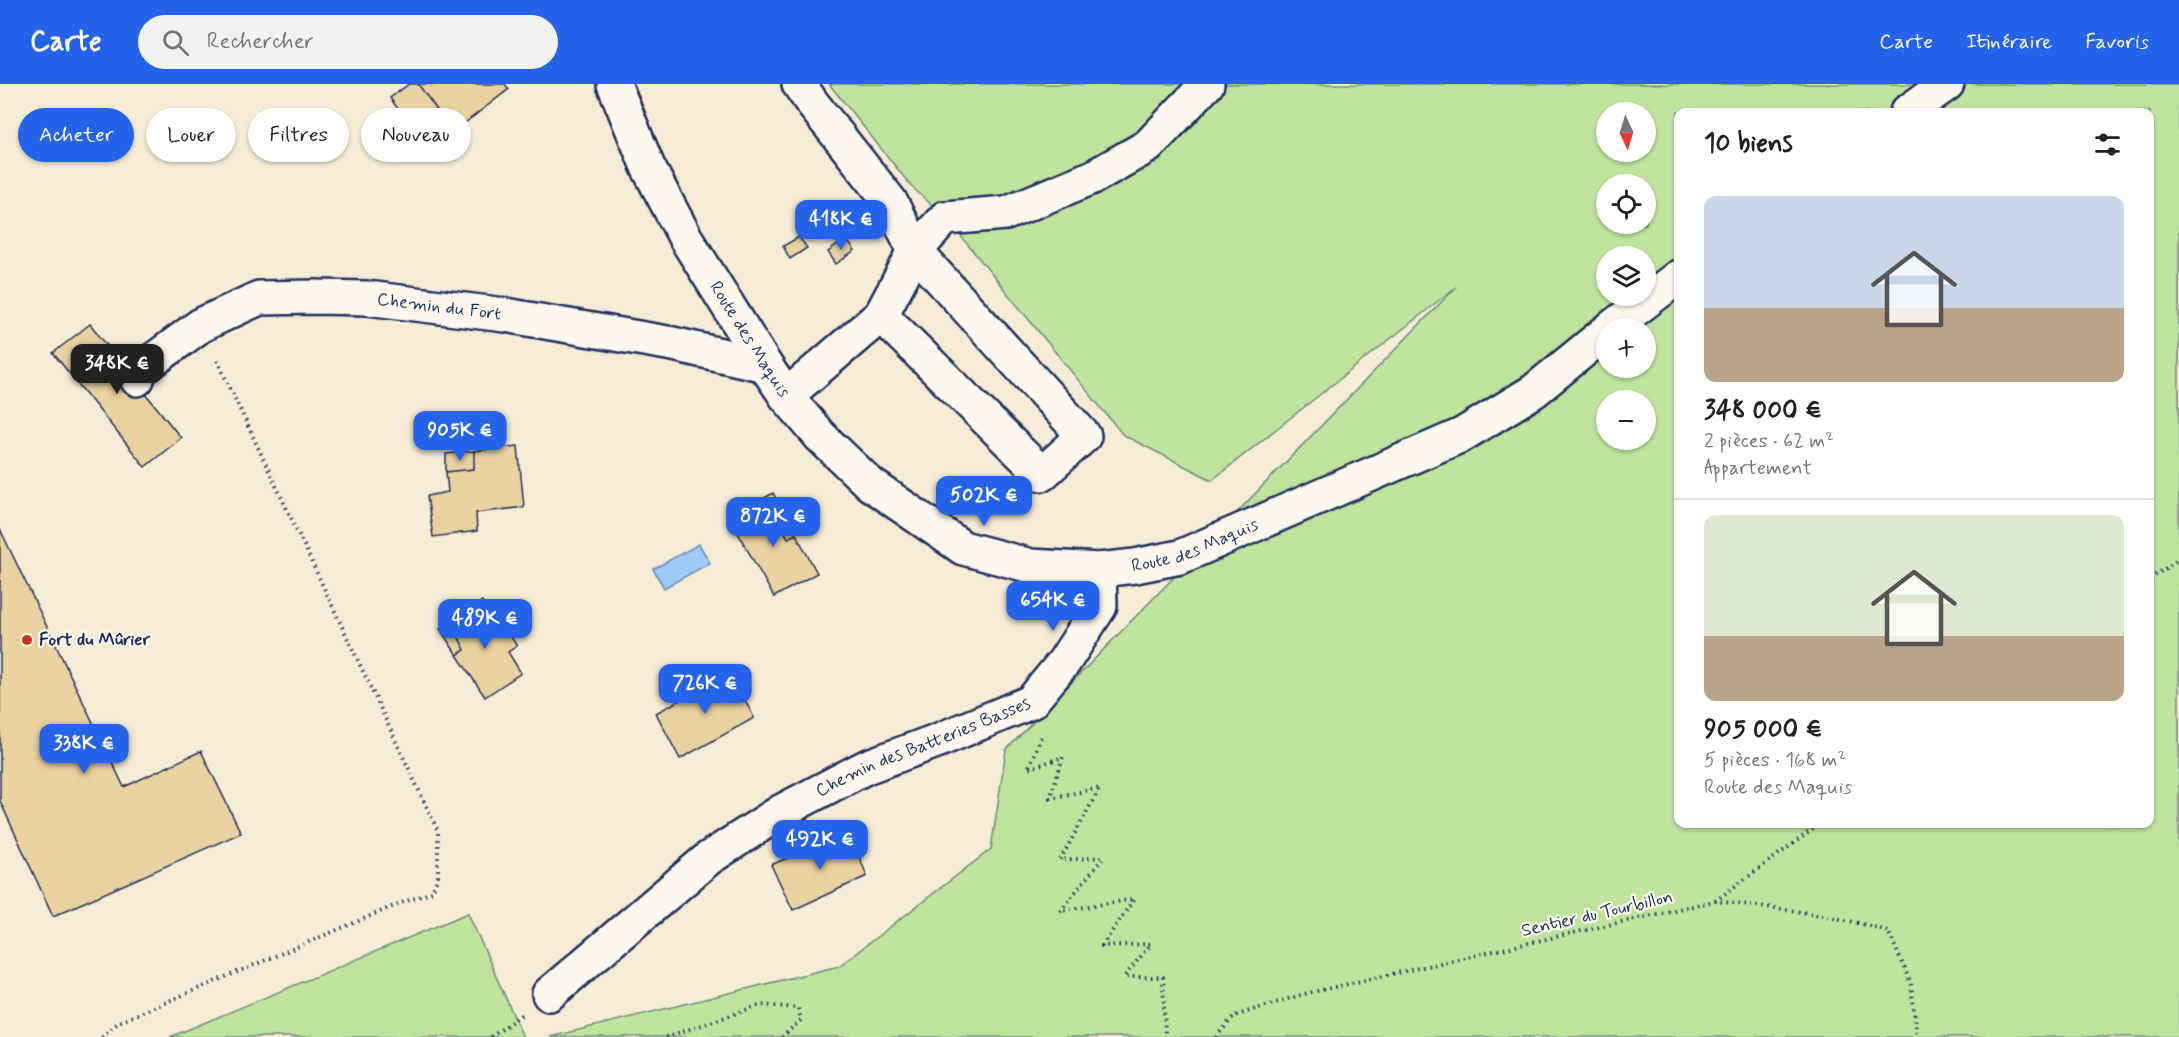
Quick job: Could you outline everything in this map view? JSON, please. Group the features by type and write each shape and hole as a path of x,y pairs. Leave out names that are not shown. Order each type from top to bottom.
{"street":[{"name":"Route des Maquis","path":"614,84 648,167 684,237 786,396 820,436 870,484 963,548 1031,566 1099,570 1180,557 1462,435 1534,391 1596,340"},
{"path":"799,84 890,201 915,251 1084,436 1042,474 881,315"},
{"path":"786,396 881,315 915,251 945,218 1006,213 1093,177 1148,146 1207,84"},
{"path":"1913,108 1947,84"},
{"path":"1624,318 1674,280"},
{"name":"Chemin du Fort","path":"147,366 201,325 259,298 316,297 367,298 516,317 673,344 765,365"},
{"name":"Chemin des Batteries Basses","path":"549,994 709,858 782,811 866,767 1031,702 1064,662 1100,606 1099,570"}],"path":[{"path":"102,1037 119,1022 432,892 438,877 438,831 201,325"},
{"path":"2154,576 2179,559"},
{"path":"1031,702 1045,727 1028,769 1063,757 1050,798 1100,788 1060,860 1104,857 1060,911 1134,898 1102,946 1151,944 1124,977 1163,977 1165,1037"},
{"path":"1714,901 1815,828"},
{"name":"Sentier du Tourbillon","path":"1216,1037 1234,1016 1304,994 1714,901 1769,906 1846,919 1888,931 1911,983 1917,1037"},
{"path":"666,1037 761,1005 798,1008 801,1020 782,1037"}],"green space":[{"path":"829,84 2179,84 2179,1037 550,1037 839,966 991,849 1006,750 1456,287 1212,480 1123,435 946,218 912,187"},
{"path":"468,913 523,1037 170,1037"}],"water":[{"path":"699,544 710,563 664,588 653,569"}],"building":[{"path":"409,84 418,84 436,108 397,108 390,98"},
{"path":"418,84 505,84 509,89 471,118 471,108 436,108"},
{"path":"799,237 807,248 790,259 783,246"},
{"path":"846,239 855,251 836,264 828,252"},
{"path":"90,324 181,438 145,467 53,353"},
{"path":"518,446 524,507 476,513 477,531 433,537 427,496 448,492 446,472 474,469 474,451"},
{"path":"474,451 474,469 446,472 446,454"},
{"path":"773,493 796,534 788,538 766,497"},
{"path":"766,497 788,538 796,534 817,573 774,597 729,517"},
{"name":"Fort du Mûrier","path":"0,529 124,787 201,751 241,833 53,916 0,801"},
{"path":"482,601 492,617 485,629 488,635 503,625 517,646 508,652 521,673 485,697 457,655 465,650 451,622"},
{"path":"492,617 499,627 488,635 485,629"},
{"path":"451,622 465,650 457,655 440,629"},
{"path":"731,672 754,718 680,759 656,713"},
{"path":"849,832 867,876 793,910 771,865"}],"place":[{"name":"Fort du Mûrier","path":"27,640"}]}
